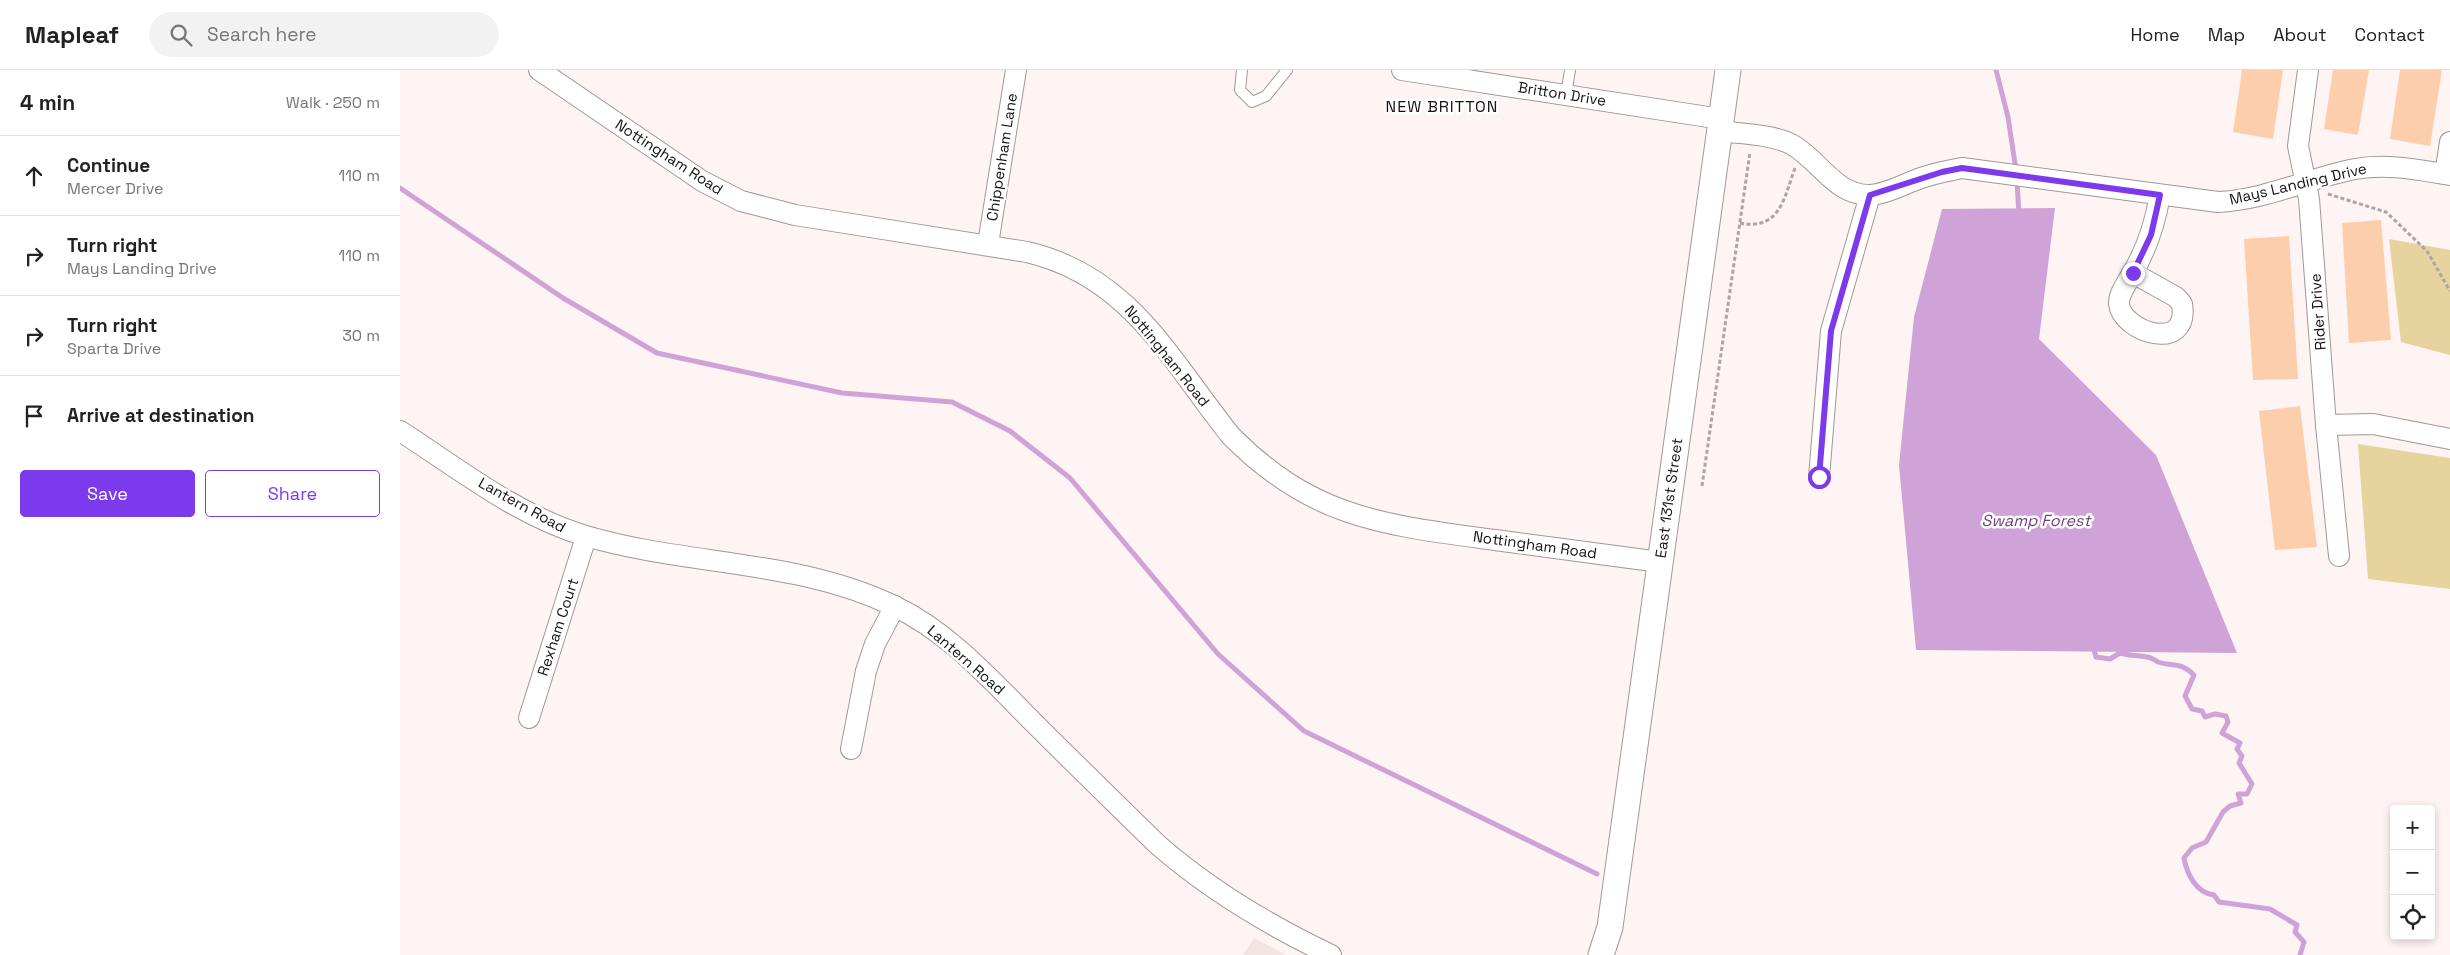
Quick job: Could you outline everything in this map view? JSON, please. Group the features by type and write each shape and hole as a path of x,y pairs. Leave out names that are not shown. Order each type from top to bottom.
{"street":[{"name":"Nottingham Road","path":"539,70 702,181 741,201 795,215 988,244 1058,261 1090,276 1132,309 1155,336 1211,412 1246,452 1294,489 1327,505 1388,524 1660,562"},
{"name":"Chippenham Lane","path":"988,244 1016,70"},
{"name":"Britton Drive","path":"1402,70 1566,95 1720,125"},
{"name":"East 131st Street","path":"1602,955 1610,927 1728,70"},
{"name":"Rider Drive","path":"2308,70 2298,146 2310,198 2326,426 2339,556"},
{"path":"1720,125 1753,136 1778,139 1791,144 1802,151 1828,177 1854,191 1870,195 1831,331 1819,477"},
{"path":"2448,174 2450,142"},
{"name":"Mays Landing Drive","path":"1870,195 1942,172 1962,168 2054,179 2203,202 2231,201 2355,169 2379,166 2448,174"},
{"path":"2133,273 2151,235 2160,195"},
{"path":"2326,426 2374,424 2450,439"},
{"name":"Lantern Road","path":"400,431 507,500 541,519 586,537 648,550 770,568 827,580 858,590 917,618 976,665 1158,845 1186,869 1220,894 1280,930 1331,955"},
{"name":"Rexham Court","path":"529,718 586,537"},
{"path":"851,749 866,671 875,644 895,606"},
{"name":"East 131st Street","path":"1610,927 1613,955"}],"lane":[{"path":"1242,70 1240,90 1252,102 1266,96 1287,70"},
{"path":"1566,95 1570,70"}],"path":[{"path":"1702,486 1753,136"},
{"path":"2427,251 2450,291"}],"shaded area":[{"path":"2389,239 2450,250 2450,355 2401,342"},
{"path":"2358,444 2450,458 2450,589 2368,579"},
{"path":"1254,938 1286,955 1243,955"}],"water":[{"name":"Swamp Forest","path":"2055,208 2039,339 2156,455 2237,653 1916,650 1899,465 1914,317 1942,209"}],"building":[{"path":"2242,70 2283,70 2273,139 2233,132"},
{"path":"2333,70 2369,70 2358,135 2324,129"},
{"path":"2400,70 2442,70 2430,146 2390,139"},
{"path":"2381,220 2391,340 2349,343 2342,223"},
{"path":"2289,236 2298,379 2253,380 2244,239"},
{"path":"2300,406 2317,547 2275,550 2259,411"}],"waterway":[{"path":"1996,70 2008,117 2016,170"},
{"path":"2017,181 2019,215"},
{"path":"400,188 563,298 657,353 842,393 952,402 1010,431 1070,478 1218,654 1304,731 1597,874"},
{"path":"2093,646 2096,657 2110,659 2120,653 2148,657 2158,662 2184,668 2194,675 2185,696 2192,709 2202,711 2205,717 2215,714 2226,716 2228,722 2222,733 2240,743 2237,749 2242,756 2239,763 2252,784 2247,794 2238,794 2241,803 2230,806 2223,812 2206,842 2192,848 2184,858 2185,864 2197,887 2214,895 2219,902 2270,909 2297,925 2295,932 2304,942 2300,955"}],"district":[{"name":"NEW BRITTON","path":"1442,106"}],"route":[{"path":"1819,477 1831,331 1870,195 1924,177 1962,168 2054,179 2160,195 2151,235 2133,273"}]}
